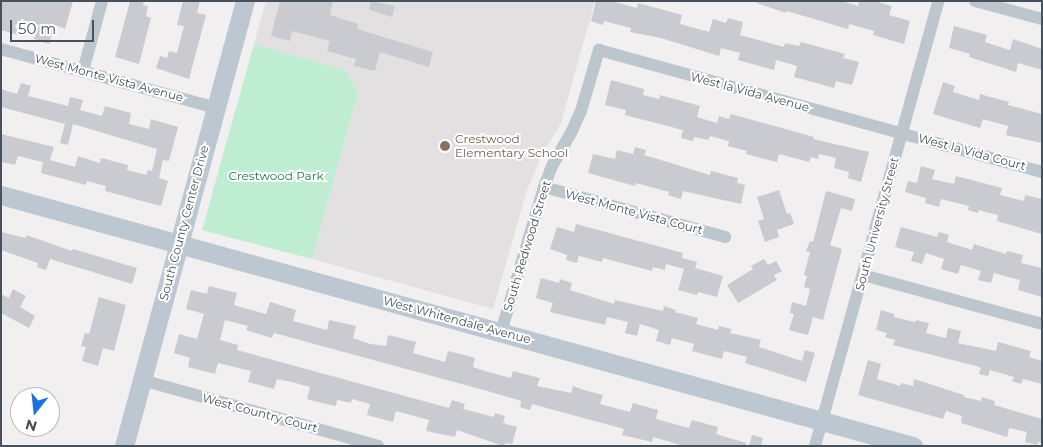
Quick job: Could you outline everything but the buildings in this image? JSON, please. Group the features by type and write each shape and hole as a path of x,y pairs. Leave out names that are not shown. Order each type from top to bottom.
{"street":[{"path":"83,71 102,1"},
{"name":"South County Center Drive","path":"124,446 245,1"},
{"name":"South University Street","path":"815,446 938,1"},
{"path":"976,1 1042,19"},
{"name":"West Monte Vista Avenue","path":"1,49 216,108"},
{"name":"West la Vida Avenue","path":"598,50 902,133"},
{"name":"South Redwood Street","path":"501,332 544,188 552,166 581,111 598,50"},
{"name":"West la Vida Court","path":"902,133 1042,172"},
{"name":"West Monte Vista Court","path":"544,188 724,237"},
{"name":"West Whitendale Avenue","path":"1,196 913,446"},
{"path":"863,275 1042,324"},
{"name":"West Country Court","path":"142,380 378,446"}],"shaded area":[{"name":"Crestwood Elementary School","path":"266,1 595,1 561,123 542,155 527,190 493,309 312,259 358,92 344,70 254,44"}],"green space":[{"name":"Crestwood Park","path":"254,44 344,70 358,92 312,259 202,230"}],"place":[{"name":"Crestwood Elementary School","path":"445,146"}]}
